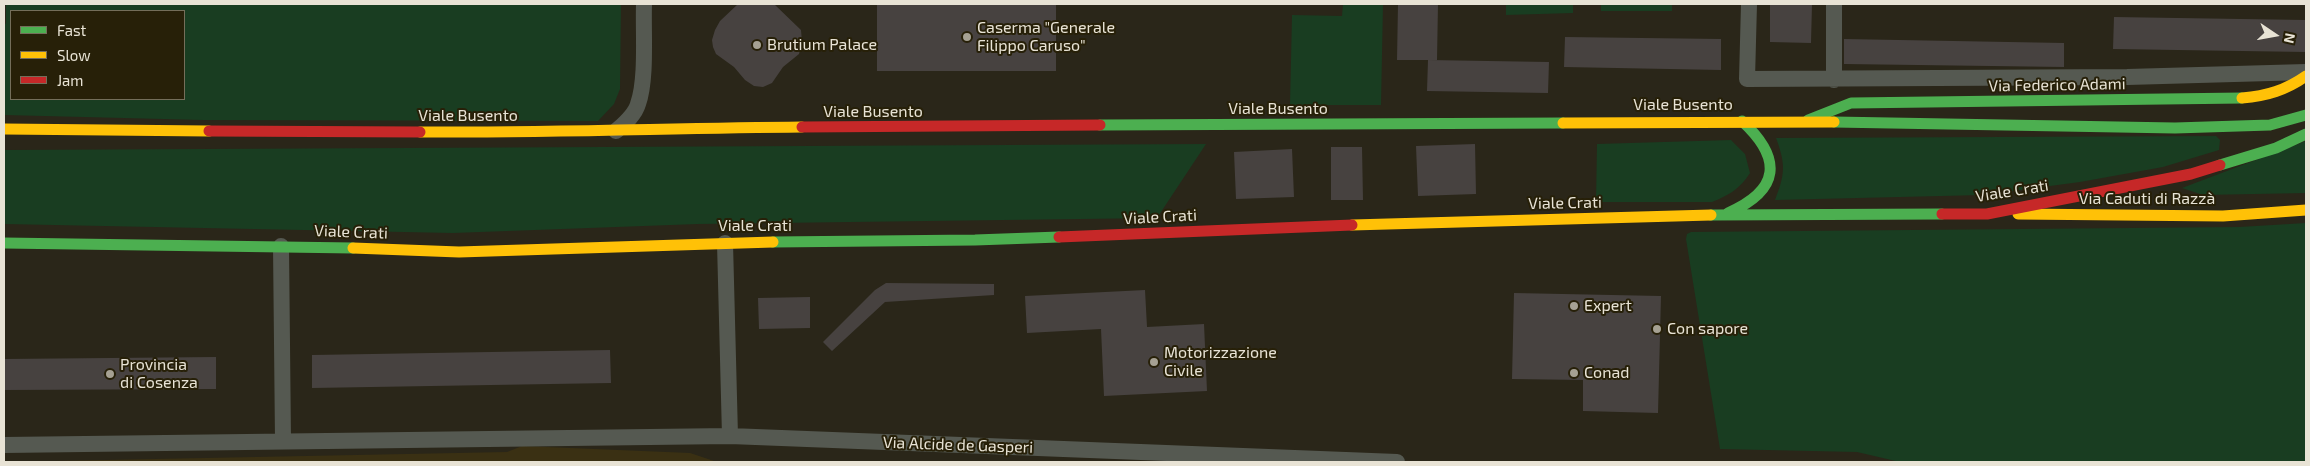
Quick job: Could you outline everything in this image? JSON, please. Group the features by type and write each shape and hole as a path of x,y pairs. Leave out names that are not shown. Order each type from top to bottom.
{"main road":[{"name":"Via Federico Adami","path":"1806,121 1851,103 2216,100 2263,97 2292,88 2306,76"},
{"name":"Via Federico Adami","path":"1742,121 2176,128 2270,125 2306,115"},
{"name":"Viale Busento","path":"4,129 532,133 696,128 1742,121"},
{"path":"1724,215 1749,203 1761,193 1769,174 1768,157 1763,143 1742,121"},
{"name":"Viale Crati","path":"4,243 281,246 459,252 725,243 985,240 1380,224 1724,215 1987,214 2191,174 2276,148 2306,134"},
{"name":"Via Caduti di Razzà","path":"1987,214 2223,216 2306,210"}],"street":[{"path":"616,131 628,120 638,106 642,83 644,4"},
{"path":"1749,4 1747,79 2127,77 2306,72"},
{"path":"1834,4 1834,80"},
{"path":"725,243 735,379 730,436"},
{"path":"281,246 283,441"},
{"name":"Via Alcide de Gasperi","path":"4,445 730,436 1397,462"}],"shaded area":[{"path":"522,446 690,453 717,462 4,462 507,452"}],"green space":[{"path":"6,4 621,4 620,89 614,104 598,121 203,120 4,115 4,23 6,24"},
{"path":"1343,4 1383,4 1381,105 1290,105 1292,15 1342,16"},
{"path":"1506,4 1573,4 1573,13 1506,15"},
{"path":"1601,4 1672,4 1672,11 1601,11"},
{"path":"2216,136 2220,140 2219,150 2163,167 2080,182 1982,195 1775,200 1781,183 1783,169 1776,138"},
{"path":"1731,140 1745,154 1750,173 1729,194 1712,202 1596,202 1597,144"},
{"path":"2306,141 2306,193 2203,195 2182,188"},
{"path":"1206,144 1157,218 698,224 453,233 4,224 4,150"},
{"path":"2306,223 2306,462 1900,462 1857,452 1720,449 1686,239 1687,234 1691,232 2239,227"}],"building":[{"name":"Brutium Palace","path":"738,4 774,4 801,30 802,42 799,54 783,67 772,83 763,87 754,86 745,80 734,67 716,54 713,47 712,40 720,21"},
{"name":"Caserma \"Generale Filippo Caruso\"","path":"877,4 1056,4 1056,71 877,71"},
{"path":"1398,4 1438,4 1437,60 1397,60"},
{"path":"1770,4 1812,4 1811,43 1770,42"},
{"path":"2114,17 2306,20 2306,52 2113,49"},
{"path":"1565,37 1721,39 1721,70 1564,67"},
{"path":"1844,39 2064,43 2064,67 1844,64"},
{"path":"1428,60 1549,62 1548,93 1427,91"},
{"path":"1475,144 1476,194 1418,196 1416,146"},
{"path":"1331,147 1362,147 1363,200 1331,200"},
{"path":"1292,149 1294,197 1236,199 1234,152"},
{"path":"886,283 994,284 994,295 885,302 832,351 823,342 875,290"},
{"name":"Motorizzazione Civile","path":"1145,290 1147,327 1204,324 1207,391 1104,396 1101,329 1027,333 1025,296"},
{"path":"1514,293 1661,296 1658,413 1583,411 1583,380 1512,379"},
{"path":"810,297 810,328 759,329 758,298"},
{"path":"610,350 611,383 312,388 312,355"},
{"name":"Provincia di Cosenza","path":"216,357 216,389 4,390 4,359"}],"traffic: fast":[{"path":"1808,120 1851,103 2242,98"},
{"path":"1834,122 2175,128 2270,125 2306,115"},
{"path":"1728,213 1758,194 1766,184 1770,173 1769,161 1764,148 1742,121"},
{"path":"1100,125 1563,123"},
{"path":"2220,165 2276,148 2306,134"},
{"path":"1711,215 1942,214"},
{"path":"773,242 975,240 1059,237"},
{"path":"4,243 353,248"}],"traffic: slow":[{"path":"2242,98 2260,96 2276,91 2306,76"},
{"path":"1563,123 1834,122"},
{"path":"420,132 802,127"},
{"path":"4,129 209,131"},
{"path":"2018,214 2223,216 2306,210"},
{"path":"1352,225 1711,215"},
{"path":"353,248 459,252 773,242"}],"traffic: jam":[{"path":"802,127 1100,125"},
{"path":"209,131 420,132"},
{"path":"1942,214 1987,214 2191,174 2220,165"},
{"path":"1059,237 1352,225"}],"place":[{"name":"Caserma \"Generale Filippo Caruso\"","path":"967,37"},
{"name":"Brutium Palace","path":"757,45"},
{"name":"Expert","path":"1574,306"},
{"name":"Con sapore","path":"1657,329"},
{"name":"Motorizzazione Civile","path":"1154,362"},
{"name":"Conad","path":"1574,373"},
{"name":"Provincia di Cosenza","path":"110,374"}]}
